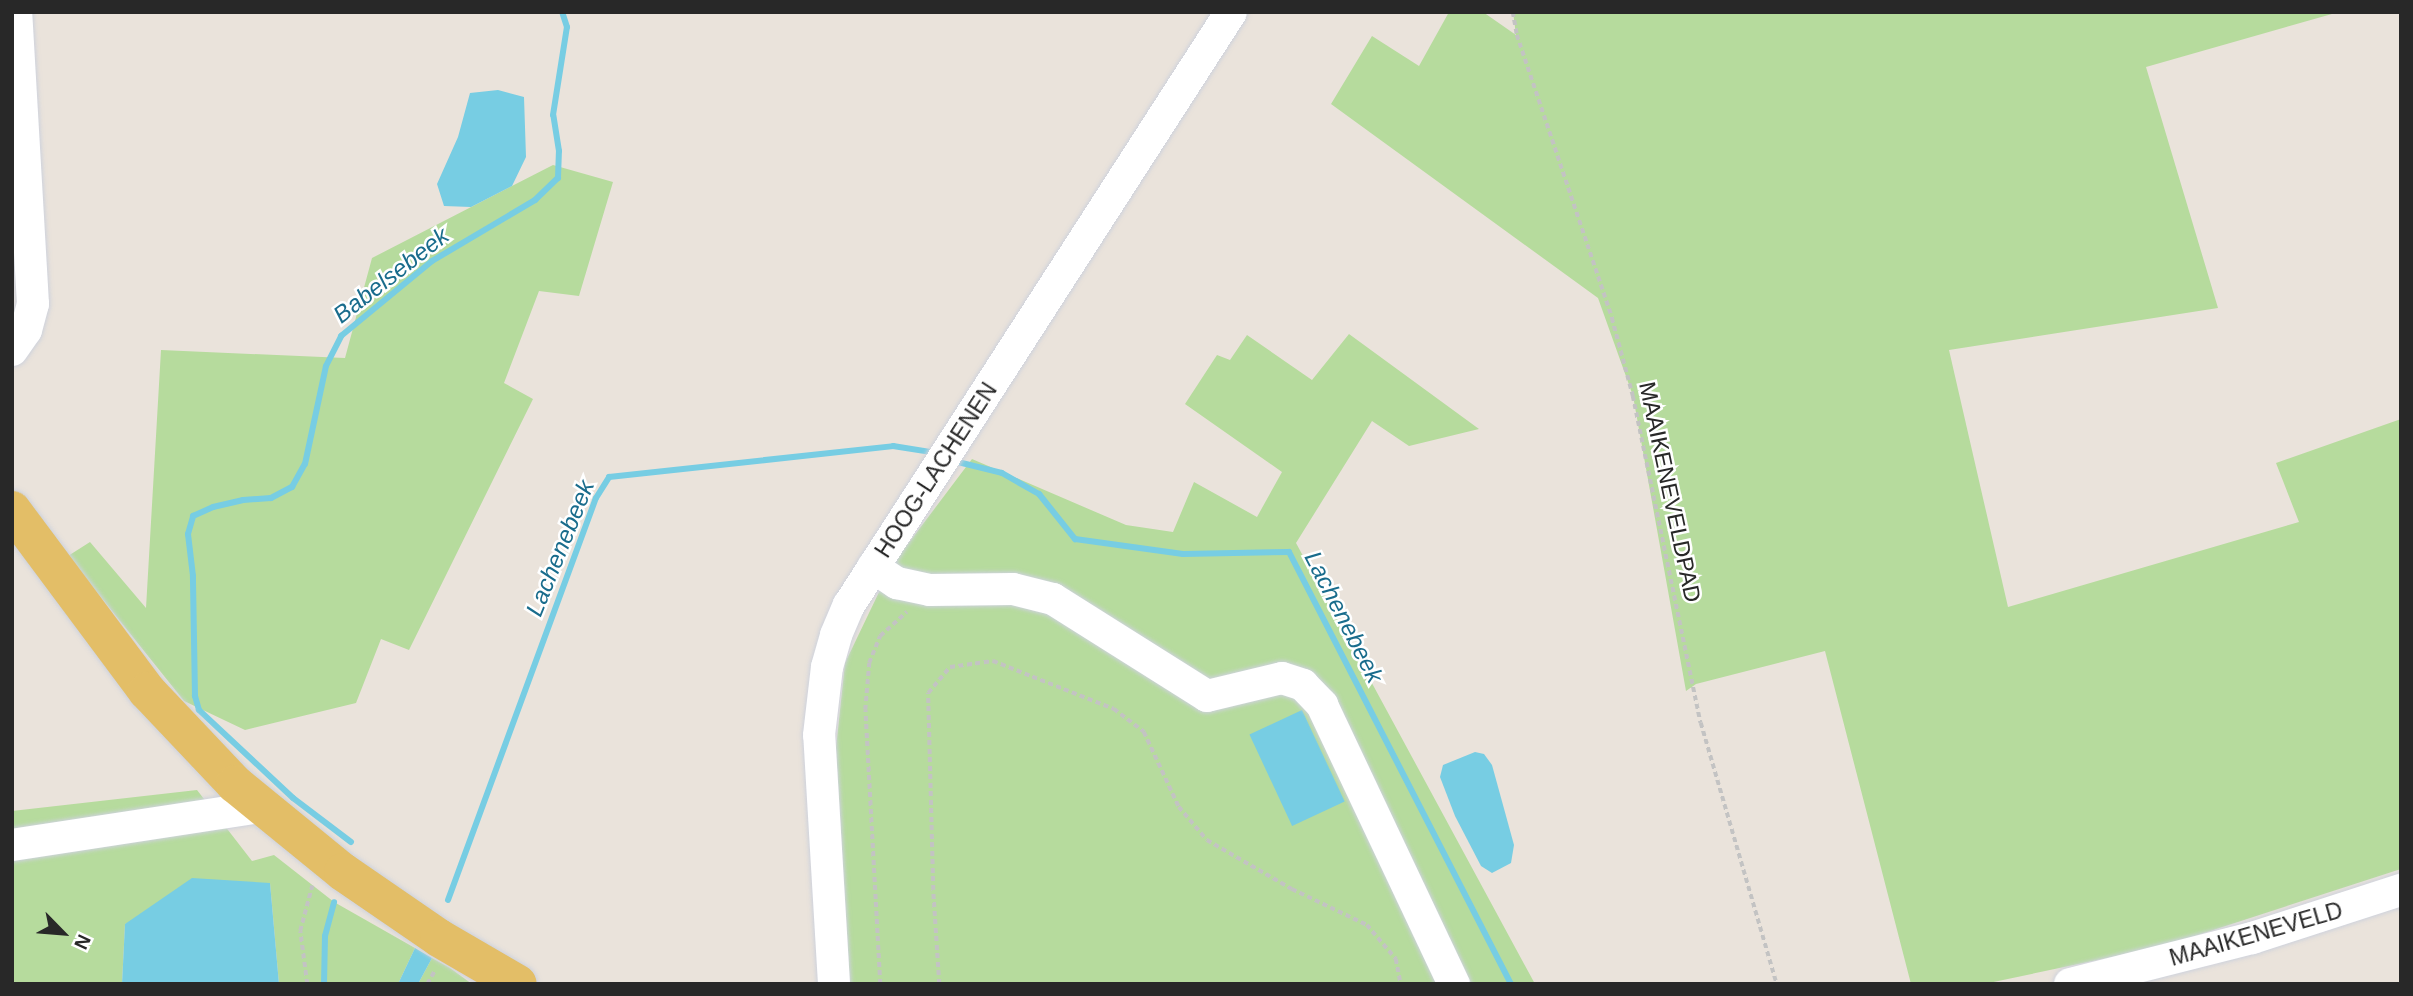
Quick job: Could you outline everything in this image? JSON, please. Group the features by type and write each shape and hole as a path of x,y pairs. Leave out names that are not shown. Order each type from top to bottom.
{"main road":[{"path":"12,510 147,691 235,784 354,879 439,938 518,984"}],"street":[{"path":"12,350 26,330 33,304 16,12"},
{"name":"HOOG-LACHENEN","path":"834,984 820,735 827,667 836,635 849,604 1231,12"},
{"path":"873,567 897,583 929,590 1013,589 1054,598 1207,696 1282,678 1303,685 1322,705 1454,984"},
{"path":"12,845 261,807"},
{"name":"MAAIKENEVELD","path":"2070,984 2252,938 2401,890"}],"path":[{"name":"MAAIKENEVELDPAD","path":"1513,12 1517,35 1612,318 1633,396 1701,723 1777,984"},
{"path":"880,984 865,710 869,663 880,636 929,590"},
{"path":"939,984 933,890 928,693 950,667 993,661 1114,709 1144,732 1179,807 1207,839 1292,888 1367,925 1396,959 1401,984"},
{"path":"307,984 300,931 315,877"}],"green space":[{"path":"1449,12 1483,12 1516,35 1513,12 2339,12 2146,67 2218,308 1949,350 2008,607 2299,522 2276,463 2401,419 2401,869 2164,946 1984,984 1911,984 1825,651 1696,684 1686,691 1633,396 1598,298 1331,104 1372,36 1419,66"},
{"path":"553,165 613,182 579,296 539,291 504,383 533,399 409,650 381,639 356,703 245,730 184,701 68,556 90,542 146,608 161,350 345,358 372,258"},
{"path":"1349,334 1479,429 1409,446 1372,421 1296,543 1535,984 850,984 836,748 845,663 892,565 972,459 1126,525 1173,532 1194,482 1257,517 1282,472 1185,404 1217,355 1230,360 1247,335 1312,380"},
{"path":"197,790 252,861 274,855 334,902 415,948 398,984 279,984 270,883 125,924 122,984 12,984 12,811"},
{"path":"432,958 450,968 472,984 418,984"}],"water":[{"path":"498,90 524,97 526,157 512,186 471,207 444,206 437,184 458,137 470,93"},
{"path":"1302,710 1345,802 1292,826 1249,735"},
{"path":"1475,752 1484,754 1492,765 1514,845 1511,863 1492,873 1481,866 1455,816 1440,777 1443,765"},
{"path":"192,878 270,883 279,984 122,984 125,924"},
{"path":"415,948 432,958 418,984 398,984"}],"waterway":[{"name":"Babelsebeek","path":"351,842 293,798 199,710 195,696 193,576 188,534 193,516 213,507 243,500 271,498 292,487 305,464 326,366 341,336 432,261 535,200 558,178 559,151 553,115 567,27 562,12"},
{"name":"Lachenebeek","path":"448,900 596,498 609,477 893,446 932,452"},
{"name":"Lachenebeek","path":"958,462 1002,473 1039,494 1075,539 1183,554 1289,552 1511,984"},
{"name":"Babelsebeek","path":"324,984 325,936 334,902"}]}
